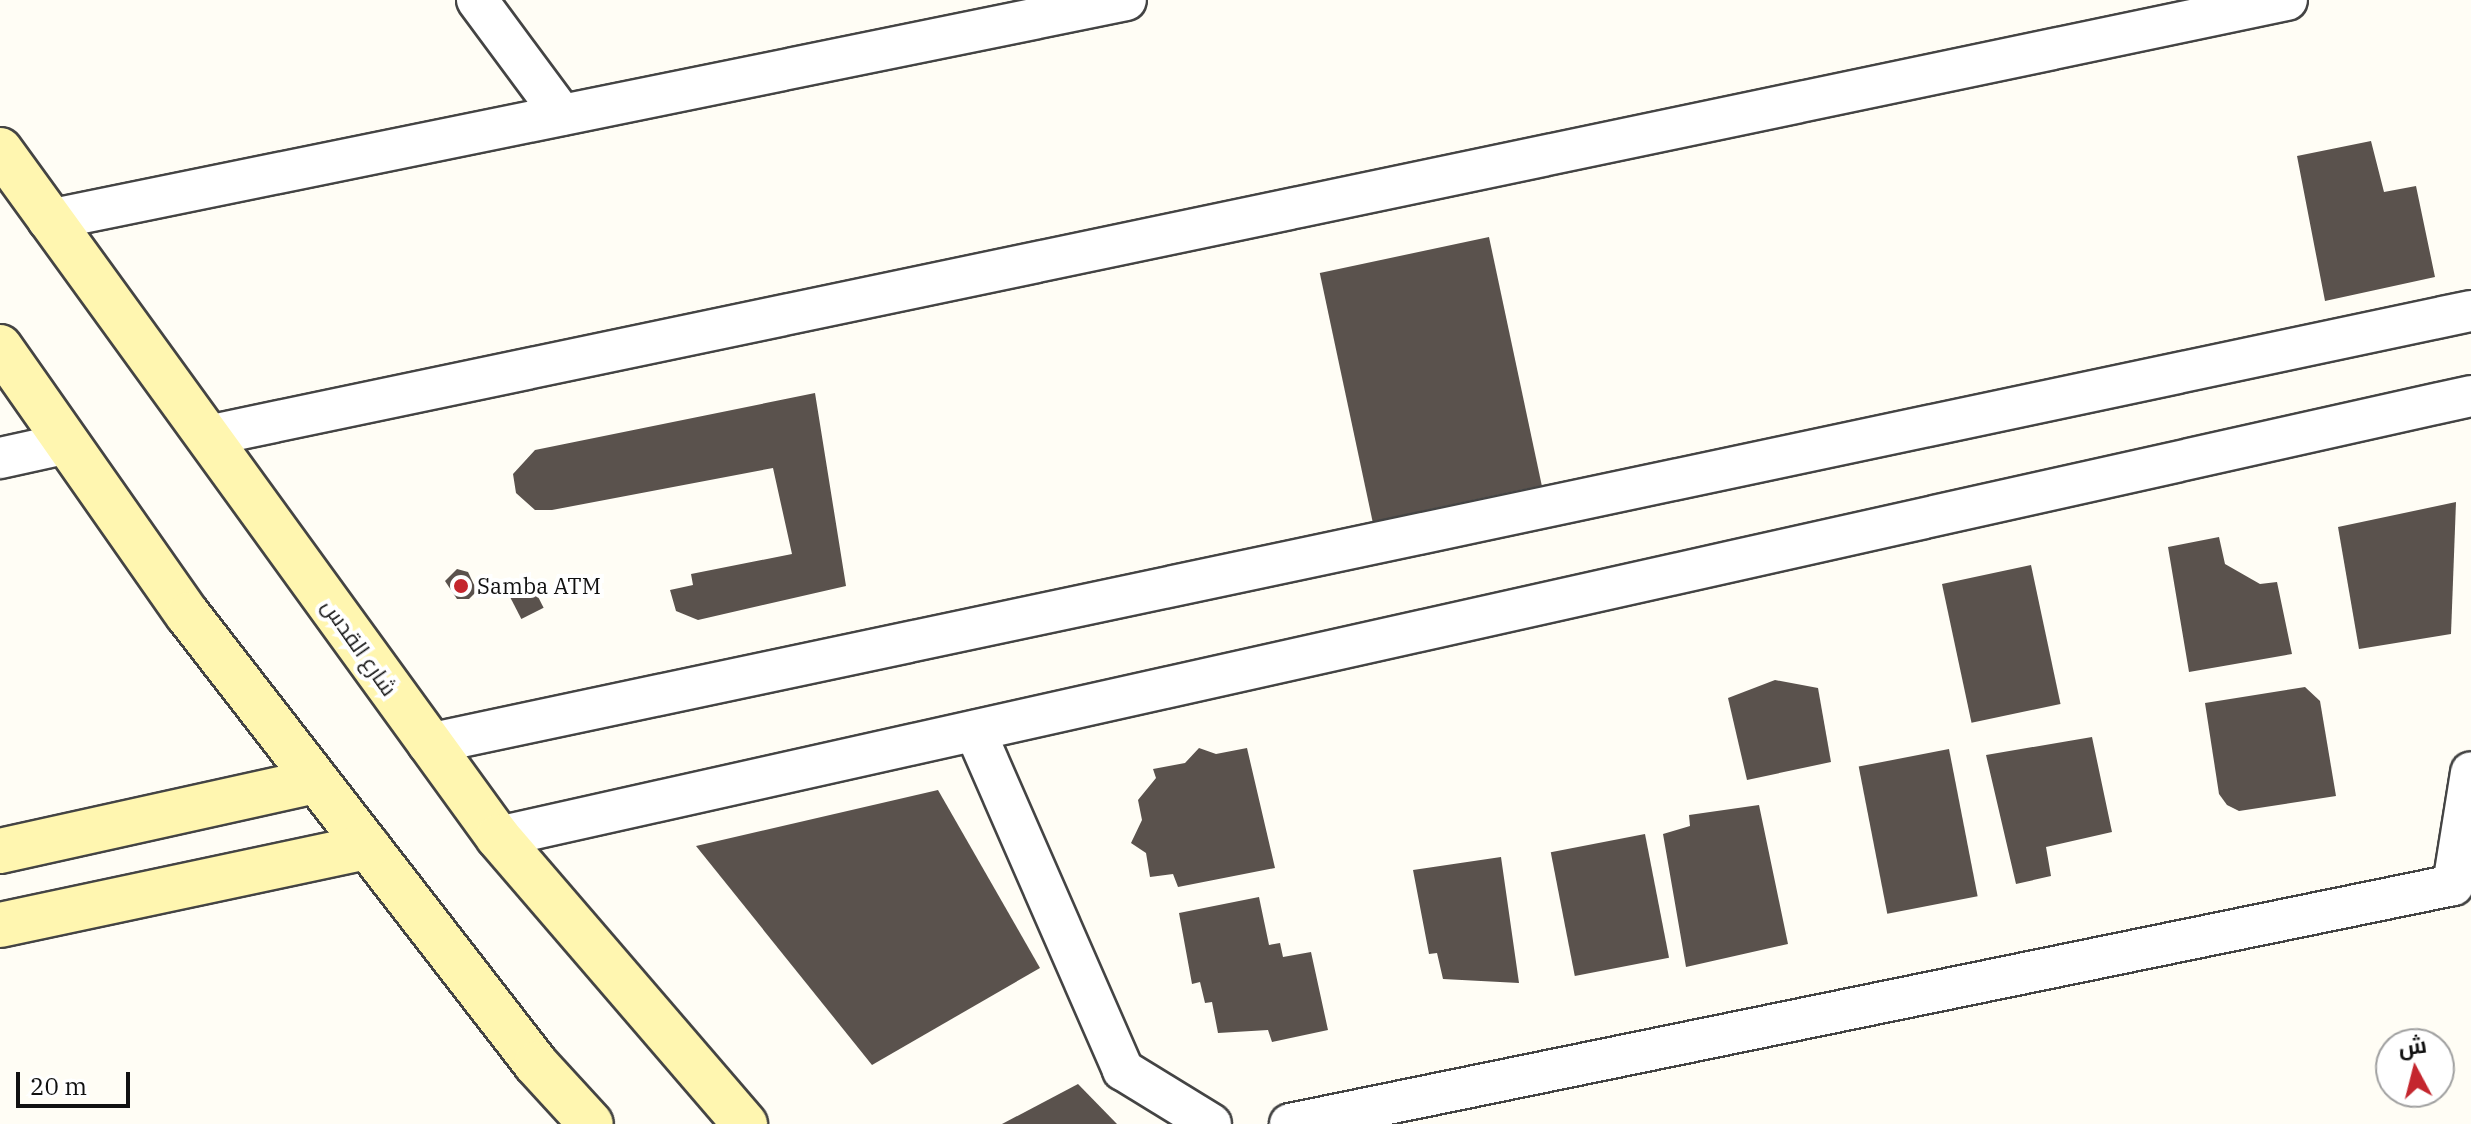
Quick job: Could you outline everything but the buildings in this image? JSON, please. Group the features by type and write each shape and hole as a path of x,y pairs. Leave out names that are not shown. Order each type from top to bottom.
{"main road":[{"name":"شارع القدس","path":"0,150 48,220 212,435 428,744 498,837 745,1124"},
{"path":"0,347 316,781 536,1064 591,1124"},
{"path":"0,851 316,781"},
{"path":"0,925 368,847"}],"street":[{"path":"477,0 562,115"},
{"path":"48,220 1126,0"},
{"path":"212,435 2287,0"},
{"path":"428,744 2471,311"},
{"path":"498,837 2471,396"},
{"path":"0,458 68,443"},
{"path":"975,731 1123,1070 1211,1124"},
{"path":"1290,1124 2453,885 2471,772"}],"place":[{"name":"Samba ATM","path":"461,586"}]}
